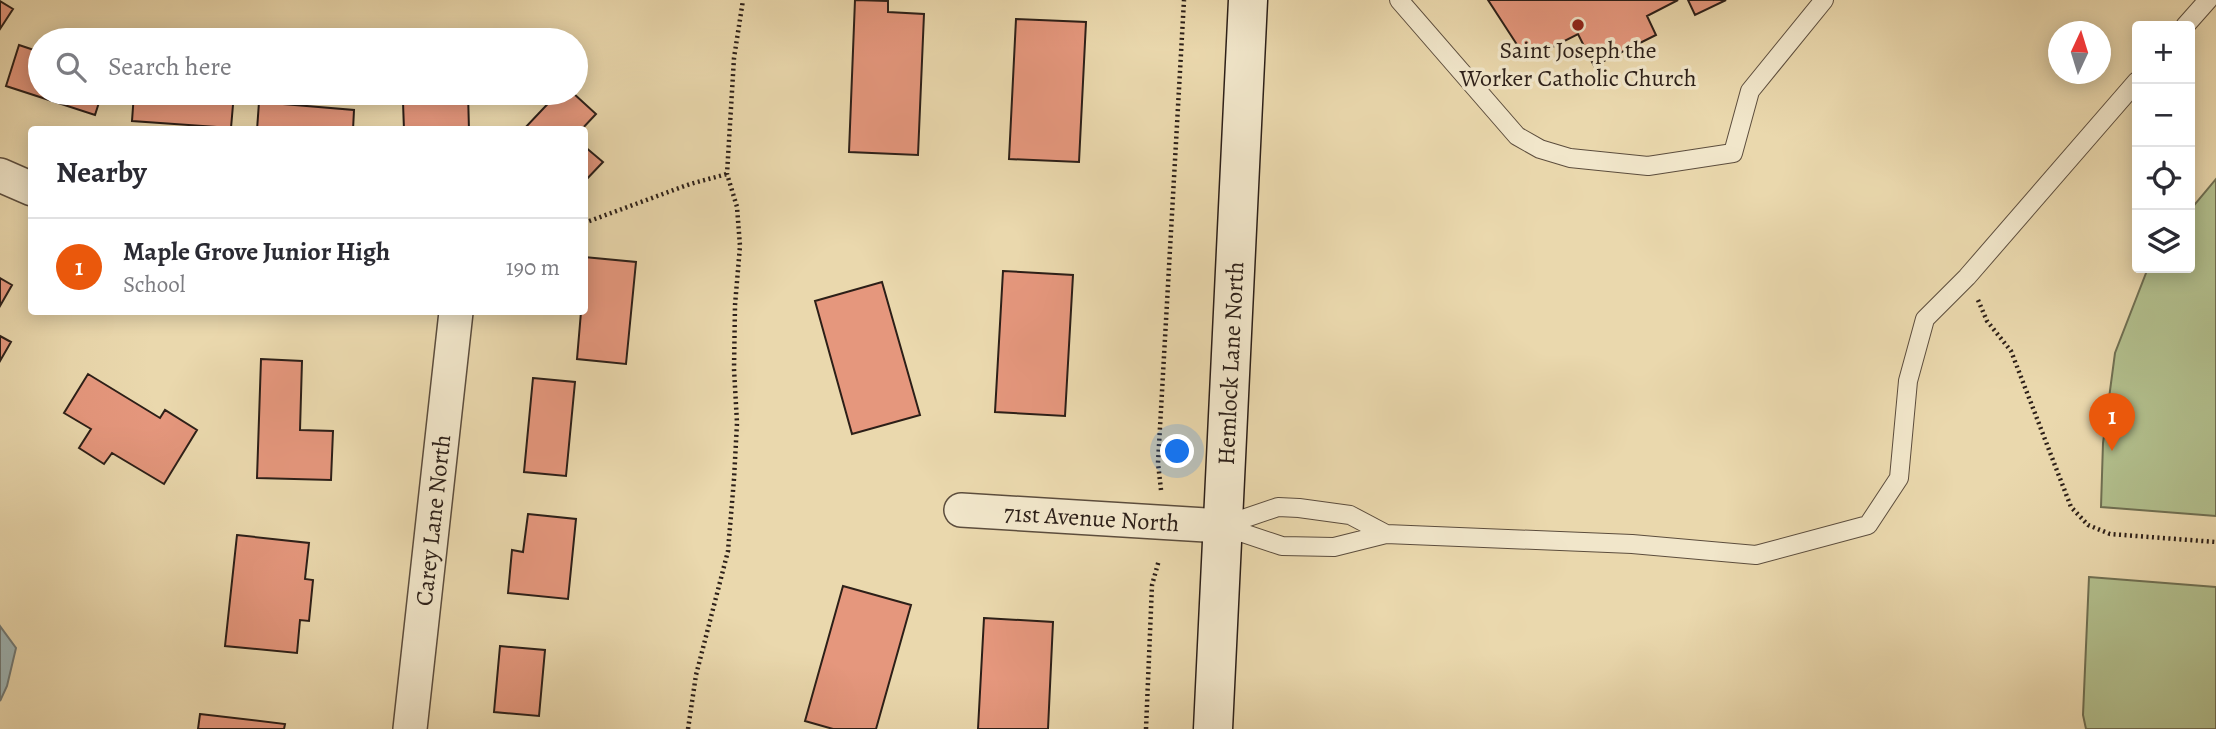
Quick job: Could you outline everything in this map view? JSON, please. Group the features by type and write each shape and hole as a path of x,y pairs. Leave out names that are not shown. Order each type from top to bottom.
{"main road":[{"name":"Hemlock Lane North","path":"1213,729 1248,0"}],"street":[{"path":"0,175 28,187"},
{"name":"Carey Lane North","path":"410,729 456,315"},
{"name":"71st Avenue North","path":"961,510 1222,526"}],"lane":[{"path":"1399,0 1517,136 1540,149 1570,158 1648,166 1733,153 1750,91 1824,0"},
{"path":"2189,21 2207,0"},
{"path":"1222,526 1282,546 1334,547 1386,534 1632,544 1756,555 1868,525 1899,478 1908,381 1924,319 1967,277 2134,84"},
{"path":"1222,526 1278,507 1299,508 1350,515 1386,534"}],"path":[{"path":"688,729 696,675 728,551 734,479 737,423 735,305 740,246 737,207 727,174 734,58 743,0"},
{"path":"1161,490 1158,463 1184,0"},
{"path":"588,222 690,184 727,174"},
{"path":"1967,277 1987,321 2011,351 2071,507 2088,526 2110,534 2216,542"},
{"path":"1146,729 1152,585 1159,560"}],"green space":[{"path":"2216,179 2216,516 2101,507 2103,443 2115,353 2146,273 2195,273 2195,204"},
{"path":"2089,577 2216,587 2216,729 2086,729 2083,715"}],"water":[{"path":"0,626 16,648 7,686 0,701"}],"building":[{"path":"855,0 888,1 888,12 924,14 918,155 849,152"},
{"name":"Saint Joseph the Worker Catholic Church","path":"1488,0 1678,0 1647,16 1656,35 1594,66 1578,34 1527,60"},
{"name":"Saint Joseph the Worker Catholic Church","path":"1688,0 1726,0 1695,15"},
{"path":"0,1 13,9 0,29"},
{"path":"1016,19 1086,22 1079,162 1009,159"},
{"path":"19,45 28,48 28,93 6,86"},
{"path":"64,105 98,105 95,115"},
{"path":"133,105 233,105 231,126 132,121"},
{"path":"259,105 354,110 353,126 257,126"},
{"path":"403,105 468,105 469,126 404,126"},
{"path":"547,105 586,105 596,114 585,126 527,126"},
{"path":"588,149 603,162 588,178"},
{"path":"588,257 636,262 626,364 577,359 581,315 588,315"},
{"path":"1003,271 1073,275 1065,416 995,412"},
{"path":"0,278 12,285 0,306"},
{"path":"882,282 920,415 852,434 815,301"},
{"path":"0,336 11,342 0,361"},
{"path":"261,359 302,361 300,430 333,431 331,480 257,478"},
{"path":"88,374 160,418 165,410 197,430 164,484 112,453 104,464 79,448 91,429 64,413"},
{"path":"533,378 575,382 566,476 524,472"},
{"path":"528,514 576,519 568,599 508,593 512,550 523,552"},
{"path":"237,535 309,543 305,579 313,580 309,621 300,620 297,653 225,646"},
{"path":"843,586 911,605 876,729 833,729 805,721"},
{"path":"984,618 1053,622 1048,729 978,729"},
{"path":"500,646 545,650 539,716 494,712"},
{"path":"200,714 285,724 284,729 198,729"}],"place":[{"name":"Saint Joseph the Worker Catholic Church","path":"1578,25"},
{"name":"Maple Grove Junior High","path":"2112,451"}]}
